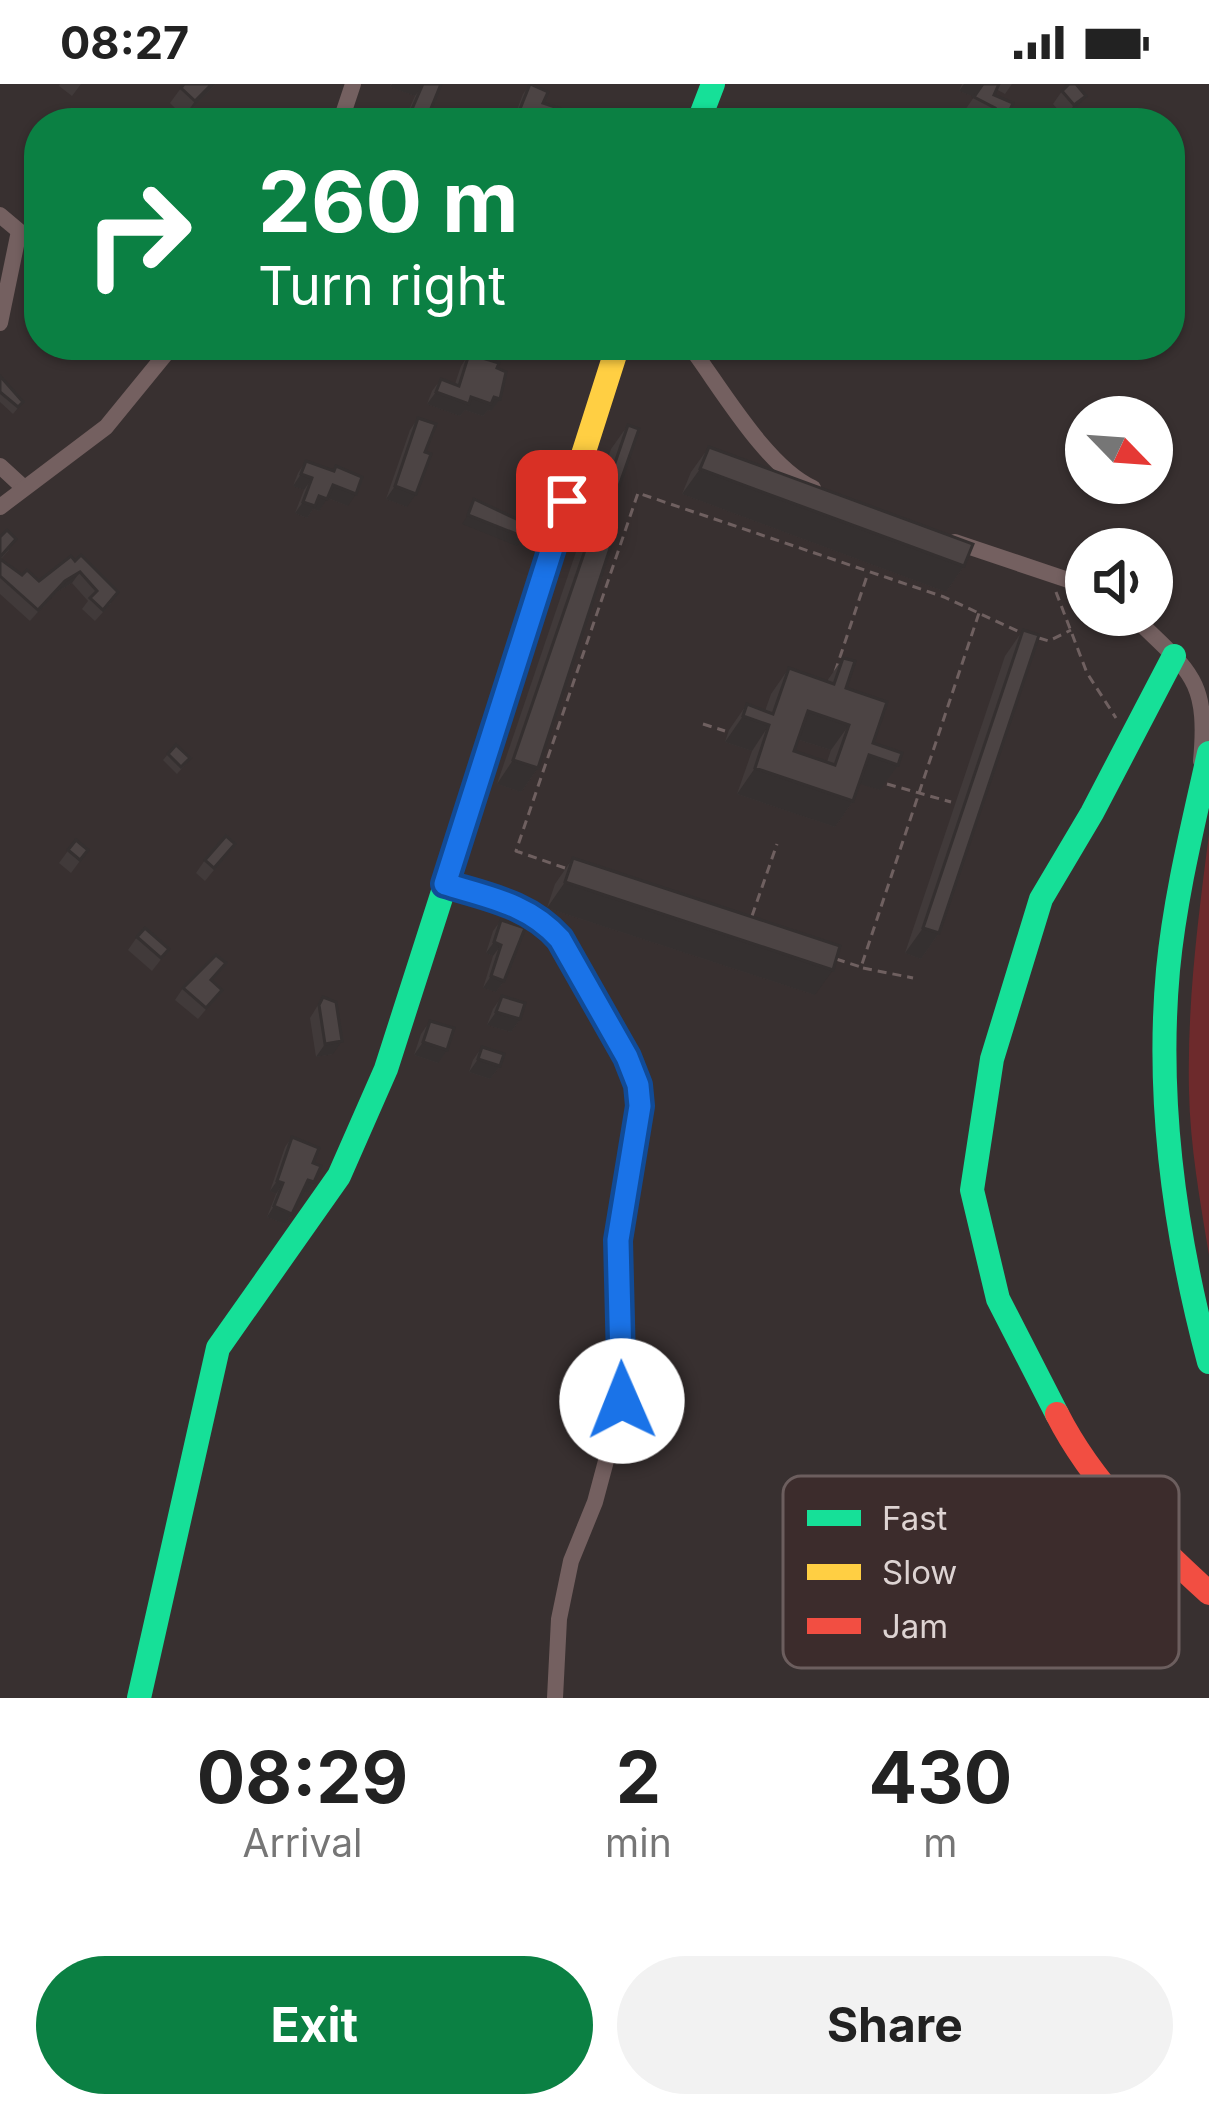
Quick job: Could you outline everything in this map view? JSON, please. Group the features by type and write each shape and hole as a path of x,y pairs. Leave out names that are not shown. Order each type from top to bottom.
{"main road":[{"path":"139,1698 218,1348 339,1176 386,1069 613,360"},
{"path":"1095,1476 1079,1459 998,1299 973,1190 992,1059 1041,899 1174,656"},
{"path":"1209,753 1169,965 1166,1043 1175,1188 1193,1310 1209,1362"},
{"path":"1179,1566 1209,1593"}],"street":[{"path":"0,215 19,232 0,323"},
{"path":"0,507 106,427 161,360"},
{"path":"700,360 764,445 801,483 830,496"},
{"path":"0,466 24,488"},
{"path":"946,539 1065,579"},
{"path":"1154,636 1197,680 1204,729 1195,815"},
{"path":"445,884 520,907 547,924 627,1057 638,1085 640,1106 618,1240 622,1401 595,1502 571,1562 559,1619 555,1698"}],"path":[{"path":"579,873 516,851 638,493 944,597 1049,641 1065,633"},
{"path":"832,680 868,571"},
{"path":"1048,574 1065,617"},
{"path":"861,967 979,614"},
{"path":"1072,636 1087,673 1129,742"},
{"path":"703,724 725,731"},
{"path":"887,784 951,802"},
{"path":"748,929 777,844"},
{"path":"838,960 913,978"}],"shaded area":[{"path":"1209,834 1209,1255 1191,1132 1189,1058"}],"building":[{"path":"212,84 195,101 181,88"},
{"path":"415,84 441,84 431,108 412,108 422,86"},
{"path":"530,84 548,92 543,103 558,108 520,108"},
{"path":"983,84 999,84 994,95 1013,103 1011,108 995,108 974,97"},
{"path":"1076,84 1086,96 1074,105 1062,91"},
{"path":"467,360 499,363 497,368 506,372 500,399 494,397 491,404 471,397 469,404 436,392 441,379 459,386"},
{"path":"0,376 23,402 18,407 0,392"},
{"path":"418,418 436,424 416,494 395,486"},
{"path":"628,425 639,429 606,523 617,527 538,768 513,760"},
{"path":"709,447 973,544 964,566 700,469"},
{"path":"306,461 362,477 356,494 333,485 327,499 319,496 315,506 303,502 312,478 301,474"},
{"path":"474,499 529,525 524,537 468,515"},
{"path":"7,530 16,539 0,557 0,537"},
{"path":"81,555 118,592 103,610 90,598 97,591 80,572 38,610 0,576 0,559 22,575 27,570 39,581 71,556 75,561"},
{"path":"1023,630 1039,635 939,933 923,928"},
{"path":"843,658 855,661 846,688 887,702 873,743 902,753 898,765 869,755 853,801 755,768 769,725 743,716 747,704 773,714 789,668 834,684","holes":["808,711 849,725 835,765 794,751"]},
{"path":"176,745 190,758 181,767 168,754"},
{"path":"226,836 235,844 214,868 205,860"},
{"path":"76,840 88,850 80,860 68,850"},
{"path":"573,858 840,946 833,970 565,882"},
{"path":"501,920 525,928 504,981 491,976 501,945 494,942"},
{"path":"145,928 169,949 161,958 137,937"},
{"path":"216,955 226,963 211,980 222,990 206,1008 183,988"},
{"path":"502,996 525,1003 520,1019 496,1012"},
{"path":"323,997 336,1002 342,1041 325,1044 319,1005"},
{"path":"430,1021 454,1028 447,1050 423,1042"},
{"path":"482,1047 504,1054 500,1066 478,1059"},
{"path":"292,1137 319,1148 313,1163 321,1166 314,1182 308,1180 292,1214 274,1206"}],"traffic: fast":[{"path":"704,108 713,84"},
{"path":"139,1698 218,1348 339,1176 386,1069 519,655"},
{"path":"1057,1414 998,1299 972,1190 992,1059 1041,899 1174,656"},
{"path":"1209,753 1171,943 1165,1020 1171,1168 1209,1362"}],"traffic: slow":[{"path":"519,655 613,360"}],"traffic: jam":[{"path":"1057,1414 1097,1476"},
{"path":"1179,1564 1209,1593"}],"route":[{"path":"567,501 445,884 520,907 547,924 633,1068 640,1106 618,1247 622,1401"}]}
